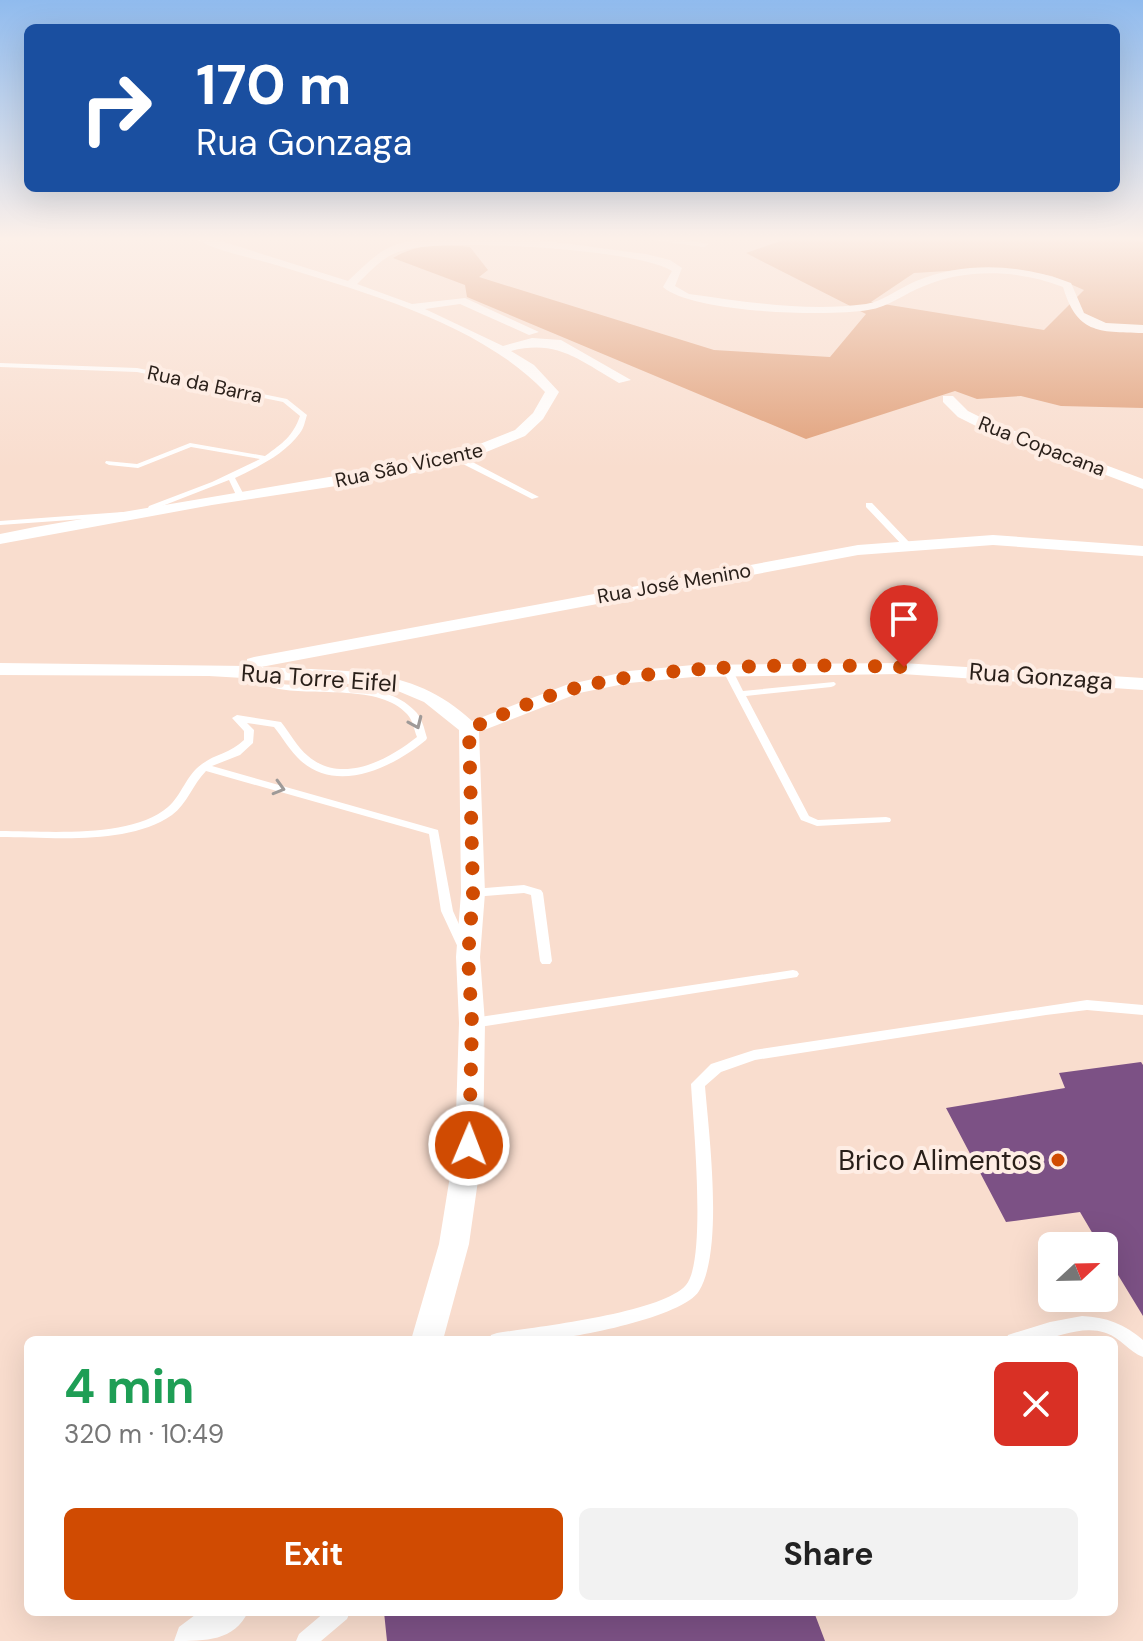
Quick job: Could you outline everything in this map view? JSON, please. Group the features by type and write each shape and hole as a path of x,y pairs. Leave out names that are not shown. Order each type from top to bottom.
{"street":[{"name":"Rua São Vicente","path":"0,539 152,508 458,458 504,442 534,424 552,392 541,374 456,326 425,315"},
{"path":"494,315 533,332"},
{"path":"1081,315 1087,320 1123,329 1143,329"},
{"path":"502,350 540,341 557,343 624,380"},
{"name":"Rua Copacana","path":"948,399 963,414 983,424 1143,484"},
{"name":"Rua José Menino","path":"209,670 858,550 993,540 1143,551"},
{"name":"Rua Gonzaga","path":"469,729 555,694 590,684 727,669 841,665 1110,674 1143,684"},
{"path":"0,669 209,670"},
{"name":"Rua Torre Eifel","path":"209,670 387,680 412,686 437,700 469,729"},
{"path":"428,1336 454,1244 469,1145 472,1023 468,957 473,893 469,729"},
{"path":"193,1641 224,1616"}],"lane":[{"name":"Rua da Barra","path":"0,365 137,370 285,400 304,415 303,425 293,439 268,458 152,508"},
{"path":"109,463 138,466 190,445 268,458"},
{"path":"458,458 535,497"},
{"path":"230,476 240,495"},
{"path":"869,505 907,545"},
{"path":"0,523 124,514"},
{"path":"727,669 805,818 817,823 886,820"},
{"path":"0,834 112,831 141,826 176,806 204,767 229,759 249,741 249,730 237,718 277,724 307,761 333,770 382,766 401,757 422,738 414,715 393,700 270,684 241,672"},
{"path":"739,694 831,684"},
{"path":"204,767 434,832 447,911 468,957"},
{"path":"473,893 529,889 537,893 546,961"},
{"path":"472,1023 793,974"},
{"path":"517,1336 662,1307 692,1290 702,1271 706,1230 698,1084 716,1068 754,1055 1046,1010 1087,1005 1143,1010"},
{"path":"1029,1336 1075,1324 1103,1322 1128,1333 1143,1350"},
{"path":"306,1641 335,1616"}],"shaded area":[{"path":"509,315 600,315 714,350 830,357 866,315 949,315 1044,330 1059,315 1143,315 1143,408 1061,406 1021,396 977,399 955,391 806,439"}],"building":[{"name":"Brico Alimentos","path":"1141,1062 1143,1065 1143,1316 1118,1275 1118,1232 1092,1232 1080,1212 1006,1222 946,1108 1065,1088 1059,1073"},
{"path":"384,1616 816,1616 825,1641 387,1641"}],"place":[{"name":"Brico Alimentos","path":"1058,1160"}],"route":[{"path":"469,1145 472,1023 468,957 473,893 469,729 555,694 590,684 708,669 841,665 904,667"}]}
